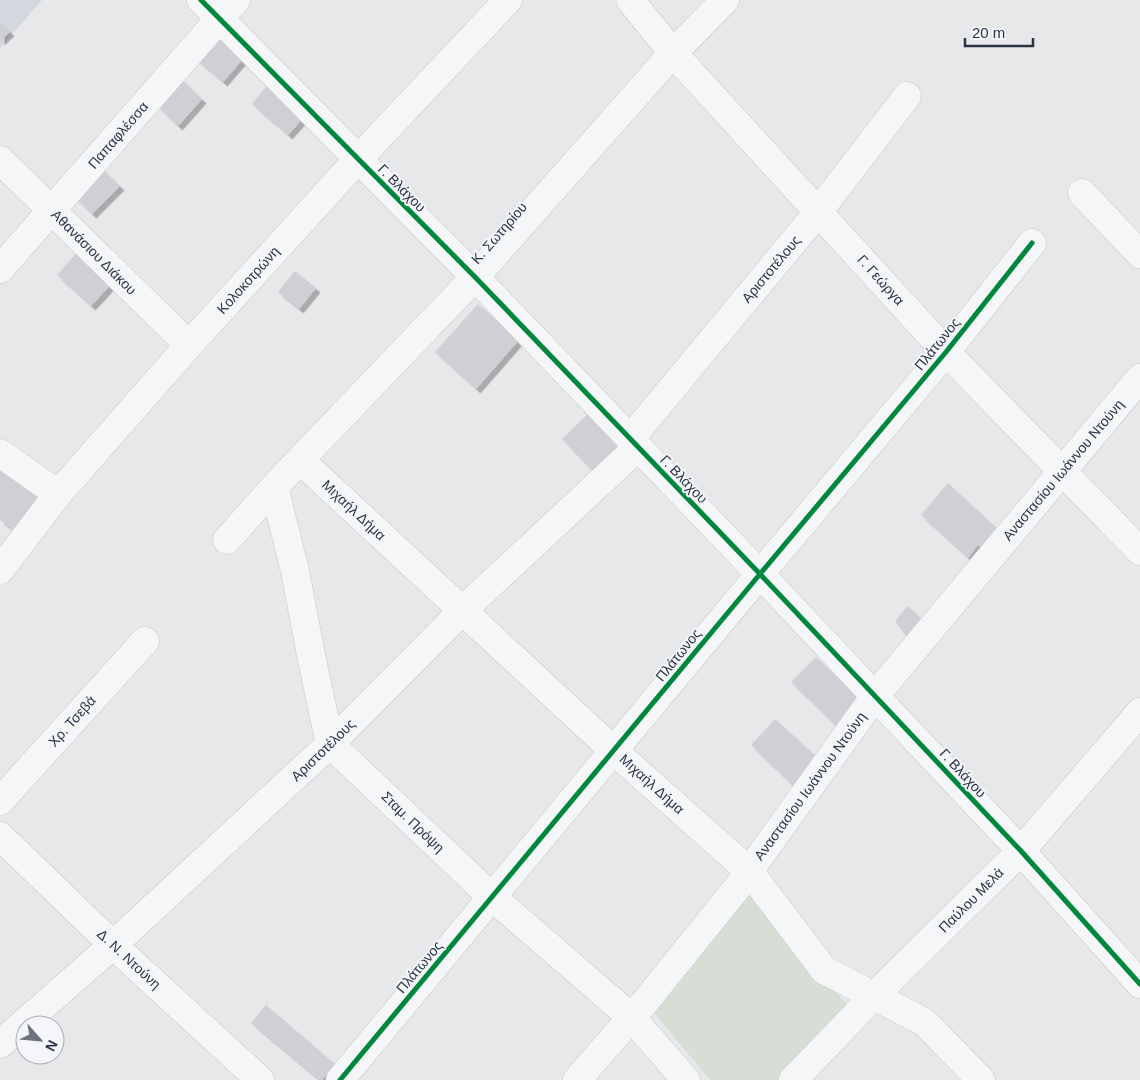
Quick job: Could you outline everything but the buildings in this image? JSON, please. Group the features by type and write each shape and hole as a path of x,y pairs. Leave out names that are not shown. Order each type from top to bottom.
{"street":[{"name":"Κολοκοτρώνη","path":"0,570 58,494 188,345 508,0"},
{"name":"Γ. Γεώργα","path":"630,0 673,53 946,352 1140,551"},
{"name":"Κ. Σωτηρίου","path":"227,540 274,487 475,277 673,53 725,0"},
{"name":"Γ. Βλάχου","path":"219,6 358,160 475,277 760,574 1021,851 1140,984"},
{"name":"Παπαφλέσσα","path":"0,269 52,210 219,6"},
{"name":"Αριστοτέλους","path":"0,1044 113,945 330,744 462,610 634,443 819,211 907,96"},
{"name":"Αθανάσιου Διάκου","path":"0,160 188,345"},
{"path":"1082,193 1140,254"},
{"name":"Πλάτωνος","path":"340,1080 946,352 1032,243"},
{"name":"Αναστασίου Ιωάννου Ντούνη","path":"577,1080 645,1002 749,871 875,696 1140,378"},
{"path":"0,453 58,494"},
{"name":"Μιχαήλ Δήμα","path":"300,460 614,751 749,871 824,970 924,1022 981,1080"},
{"path":"274,487 295,571 330,744"},
{"name":"Χρ. Τσεβά","path":"0,801 145,641"},
{"name":"Παύλου Μελά","path":"793,1080 875,995 1021,851 1140,712"},
{"name":"Σταμ. Πρόψη","path":"330,744 492,897 631,1017 686,1080"},
{"name":"Δ. Ν. Ντούνη","path":"0,836 113,945 260,1080"}],"shaded area":[{"path":"0,0 42,0 0,48"},
{"path":"740,884 848,1005 782,1080 710,1080 645,1002"}],"cycle path":[{"path":"201,0 475,277 760,574 1021,851 1140,984"},
{"path":"340,1080 946,352 1032,243"}]}
